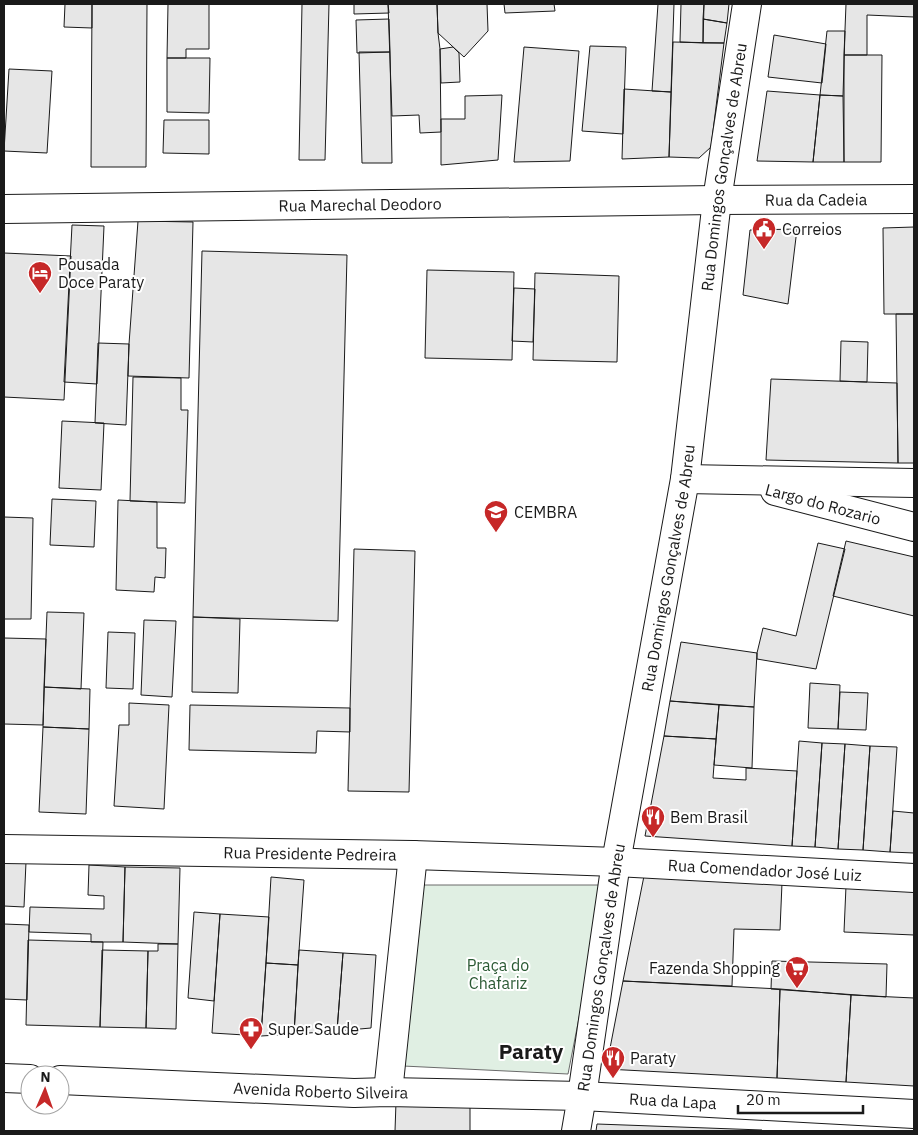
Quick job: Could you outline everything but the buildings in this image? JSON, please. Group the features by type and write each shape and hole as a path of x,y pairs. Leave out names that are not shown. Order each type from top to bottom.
{"street":[{"name":"Rua Domingos Gonçalves de Abreu","path":"576,1131 616,862 685,479 718,200 746,4"},
{"name":"Rua da Cadeia","path":"718,200 914,199"},
{"name":"Rua Marechal Deodoro","path":"4,209 718,200"},
{"name":"Largo do Rozario","path":"685,479 914,483"},
{"name":"Largo do Rozario","path":"732,480 914,527"},
{"name":"Rua Presidente Pedreira","path":"4,849 413,855 616,862"},
{"path":"388,1092 413,855"},
{"name":"Rua Comendador José Luiz","path":"616,862 914,878"},
{"path":"4,1078 20,1079"},
{"name":"Avenida Roberto Silveira","path":"70,1080 354,1092 582,1096"},
{"name":"Rua da Lapa","path":"582,1096 914,1114"}],"green space":[{"name":"Praça do Chafariz","path":"417,885 605,885 568,1074 403,1066"}],"place":[{"name":"Correios","path":"764,250"},
{"name":"Pousada Doce Paraty","path":"40,294"},
{"name":"CEMBRA","path":"496,533"},
{"name":"Bem Brasil","path":"653,838"},
{"name":"Fazenda Shopping","path":"797,989"},
{"name":"Super Saude","path":"251,1050"},
{"name":"Paraty","path":"613,1079"}],"district":[{"name":"Paraty","path":"531,1051"}]}
